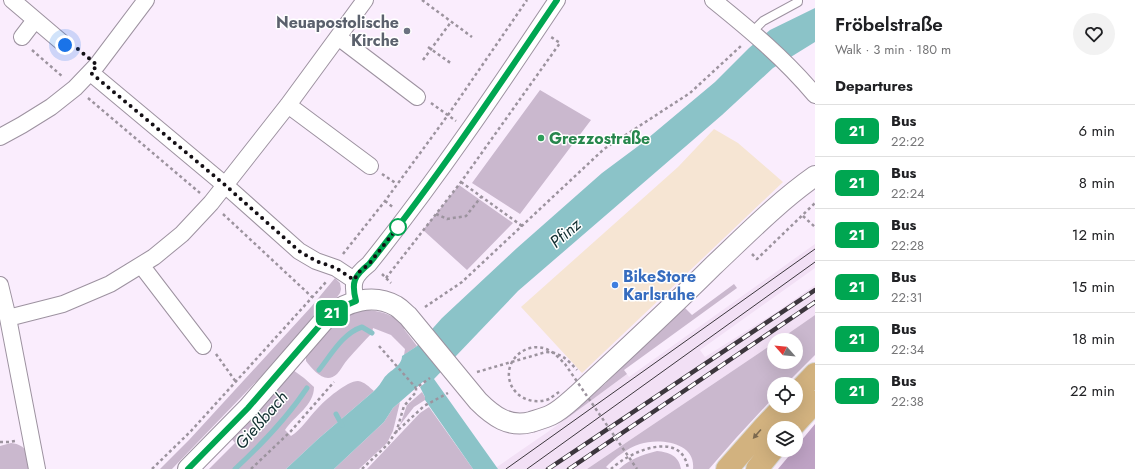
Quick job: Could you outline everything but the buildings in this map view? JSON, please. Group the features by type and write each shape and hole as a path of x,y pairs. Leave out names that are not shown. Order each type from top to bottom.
{"highway":[{"path":"803,387 815,374"},
{"path":"797,421 815,402"},
{"path":"728,469 777,413"},
{"path":"757,469 767,457"}],"street":[{"path":"12,0 65,45"},
{"path":"0,137 51,107 75,88 94,69 146,0"},
{"path":"8,318 63,304 110,284 141,265 182,234 211,203 288,105 366,0"},
{"path":"356,301 354,280 359,272 369,264 406,217 557,0"},
{"path":"713,0 755,35 787,65 815,95"},
{"path":"22,37 35,20"},
{"path":"338,37 417,97"},
{"path":"94,69 299,251 316,261 336,268 354,280"},
{"path":"288,105 370,166"},
{"path":"188,469 248,408 327,317 337,309 356,301 382,300 396,306 408,316 420,319 456,380 489,412 512,423 529,423 550,416 561,409 589,384 740,241 802,185 815,176"},
{"path":"141,265 203,346"},
{"path":"0,285 8,318 37,469"}],"lane":[{"path":"755,35 763,21 798,2 798,0"}],"path":[{"path":"422,0 472,37"},
{"path":"152,469 191,431 327,281 344,252 385,201 448,115 527,0"},
{"path":"423,60 452,22"},
{"path":"386,278 461,182 560,43 538,28"},
{"path":"420,319 462,282 604,149 690,93 755,35"},
{"path":"22,37 26,45 211,203 312,297"},
{"path":"428,47 452,64"},
{"path":"417,97 420,95 468,129"},
{"path":"461,182 522,226"},
{"path":"436,214 447,219 466,216 481,197"},
{"path":"740,241 757,259 815,203"},
{"path":"803,216 815,227"},
{"path":"203,346 208,344 211,347 236,382"},
{"path":"379,346 416,388"},
{"path":"559,392 549,398 537,402 526,400 517,394 512,387 509,377 511,366 516,356 524,350 535,347 546,349 556,355 565,364 637,469"},
{"path":"362,469 424,406 456,380 472,373 546,352 553,352 563,356 580,374"},
{"path":"396,434 404,406 416,392 416,388 430,378"},
{"path":"251,469 291,431 334,382"},
{"path":"611,469 627,457 641,450 659,446 670,448 680,453 686,462 688,469"}],"shaded area":[{"name":"Grezzostraße","path":"540,90 591,120 520,214 472,183"},
{"path":"714,129 738,143 783,182 582,373 521,307 678,167"},
{"path":"459,185 513,223 467,270 423,230"},
{"path":"815,244 815,268 700,350 705,357 778,311 815,285 815,315 789,333 767,333 767,348 587,469 494,469 627,374 629,377"},
{"path":"335,278 340,283 341,289 335,300 325,304 277,360 172,469 160,469 189,440 311,307"},
{"path":"734,284 737,288 624,370 627,374 562,422 605,384 684,307 692,315"},
{"path":"368,310 384,313 393,317 406,327 404,329 417,346 404,355 405,349 391,335 373,328 372,333 337,374 328,378 316,372 306,361 306,357 323,336 343,317 355,312"},
{"path":"815,315 815,355 803,367 803,333 789,333"},
{"path":"767,348 767,369 801,369 793,377 767,377 767,405 709,469 693,469 692,460 689,453 675,444 666,442 648,442 630,448 617,457 606,467 609,469 587,469"},
{"path":"293,370 314,387 311,400 285,430 291,436 325,401 348,384 358,381 367,385 374,391 318,439 286,469 209,469 235,443 231,438"},
{"path":"422,392 425,400 414,407 400,425 407,405"},
{"path":"400,402 393,431 387,443 359,469 334,469 384,422 393,408"},
{"path":"429,407 473,469 367,469 420,413"},
{"path":"815,424 815,469 778,469 788,457 803,457 803,439"},
{"path":"11,443 17,444 24,448 28,455 31,469 0,469 0,446"},
{"path":"657,451 666,452 676,458 681,469 619,469 636,458"}],"water":[{"name":"Pfinz","path":"815,8 815,42 773,68 722,115 518,291 434,379 498,469 473,469 425,400 420,387 425,383 424,381 393,408 384,422 334,469 286,469 318,439 374,391 386,375 400,363 402,356 417,346 442,318 517,248 602,173 641,144 715,82 749,48 770,30"}],"waterway":[{"name":"Gießbach","path":"319,370 338,345 349,334 362,327 372,333"},
{"name":"Gießbach","path":"235,469 273,431 307,388"},
{"path":"336,414 342,425"}],"tram line":[{"path":"506,469 815,249"},
{"path":"527,469 815,262"}],"railway":[{"path":"548,469 815,290"},
{"path":"569,469 815,302"}],"bus line":[{"name":"21","path":"188,469 248,408 327,317 337,309 356,301 354,280 359,272 369,264 419,199 512,67 557,0"}],"place":[{"name":"Neuapostolische Kirche","path":"407,31"},
{"name":"Grezzostraße","path":"541,138"},
{"name":"BikeStore Karlsruhe","path":"615,285"}],"route":[{"path":"65,45 73,45 97,65 91,73 225,185 299,251 316,261 336,268 354,280 359,272 369,264 398,227"}]}
